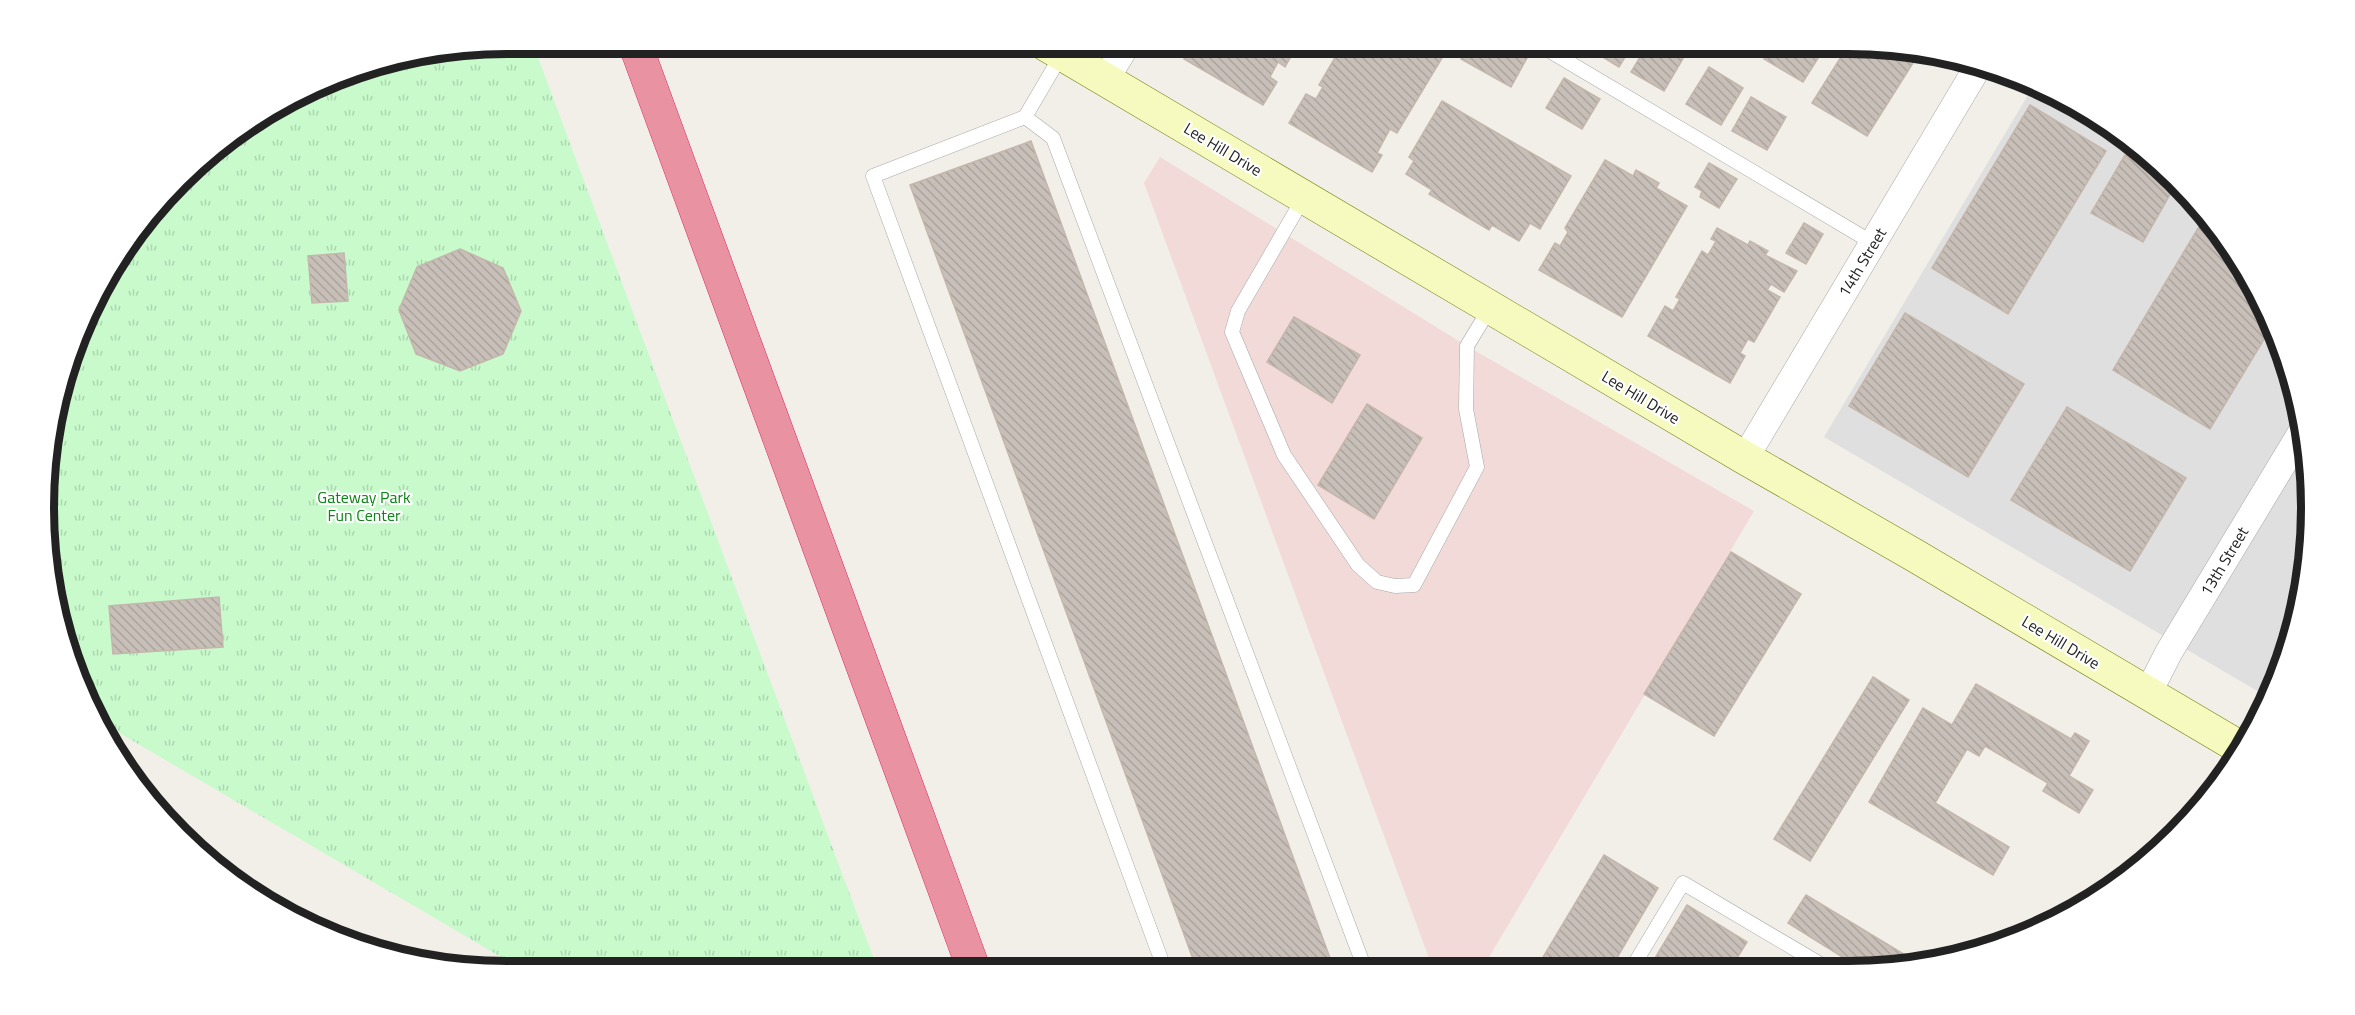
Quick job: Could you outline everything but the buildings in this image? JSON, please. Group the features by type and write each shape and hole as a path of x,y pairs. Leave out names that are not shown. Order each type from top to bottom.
{"highway":[{"path":"639,54 971,961"}],"street":[{"name":"Lee Hill Drive","path":"1062,54 1490,308 2234,744"},
{"path":"1106,80 1121,54"},
{"name":"14th Street","path":"1745,458 1975,72"},
{"name":"13th Street","path":"2148,693 2169,652 2296,442"}],"lane":[{"path":"1052,54 1025,117 873,176 1162,961"},
{"path":"1555,54 1873,243"},
{"path":"1025,117 1053,138 1362,961"},
{"path":"1304,197 1238,311 1232,332 1284,455 1358,565 1377,582 1395,586 1414,585 1477,467 1466,409 1467,346 1490,308"},
{"path":"1636,961 1683,883 1815,961"}],"shaded area":[{"path":"2029,93 2074,115 2099,130 2147,167 2188,208 2207,231 2225,256 2254,307 2277,362 2286,390 2297,448 2300,478 2300,537 2286,625 2261,693 1824,437"},
{"path":"1160,157 1467,346 1754,511 1487,961 1430,961 1144,183"}],"green space":[{"name":"Gateway Park Fun Center","path":"537,54 875,961 508,961 112,729 89,681 69,625 58,567 54,508 58,448 69,390 101,307 130,256 148,231 167,208 208,167 256,130 281,115 307,101 362,78 390,69 448,58"}]}
